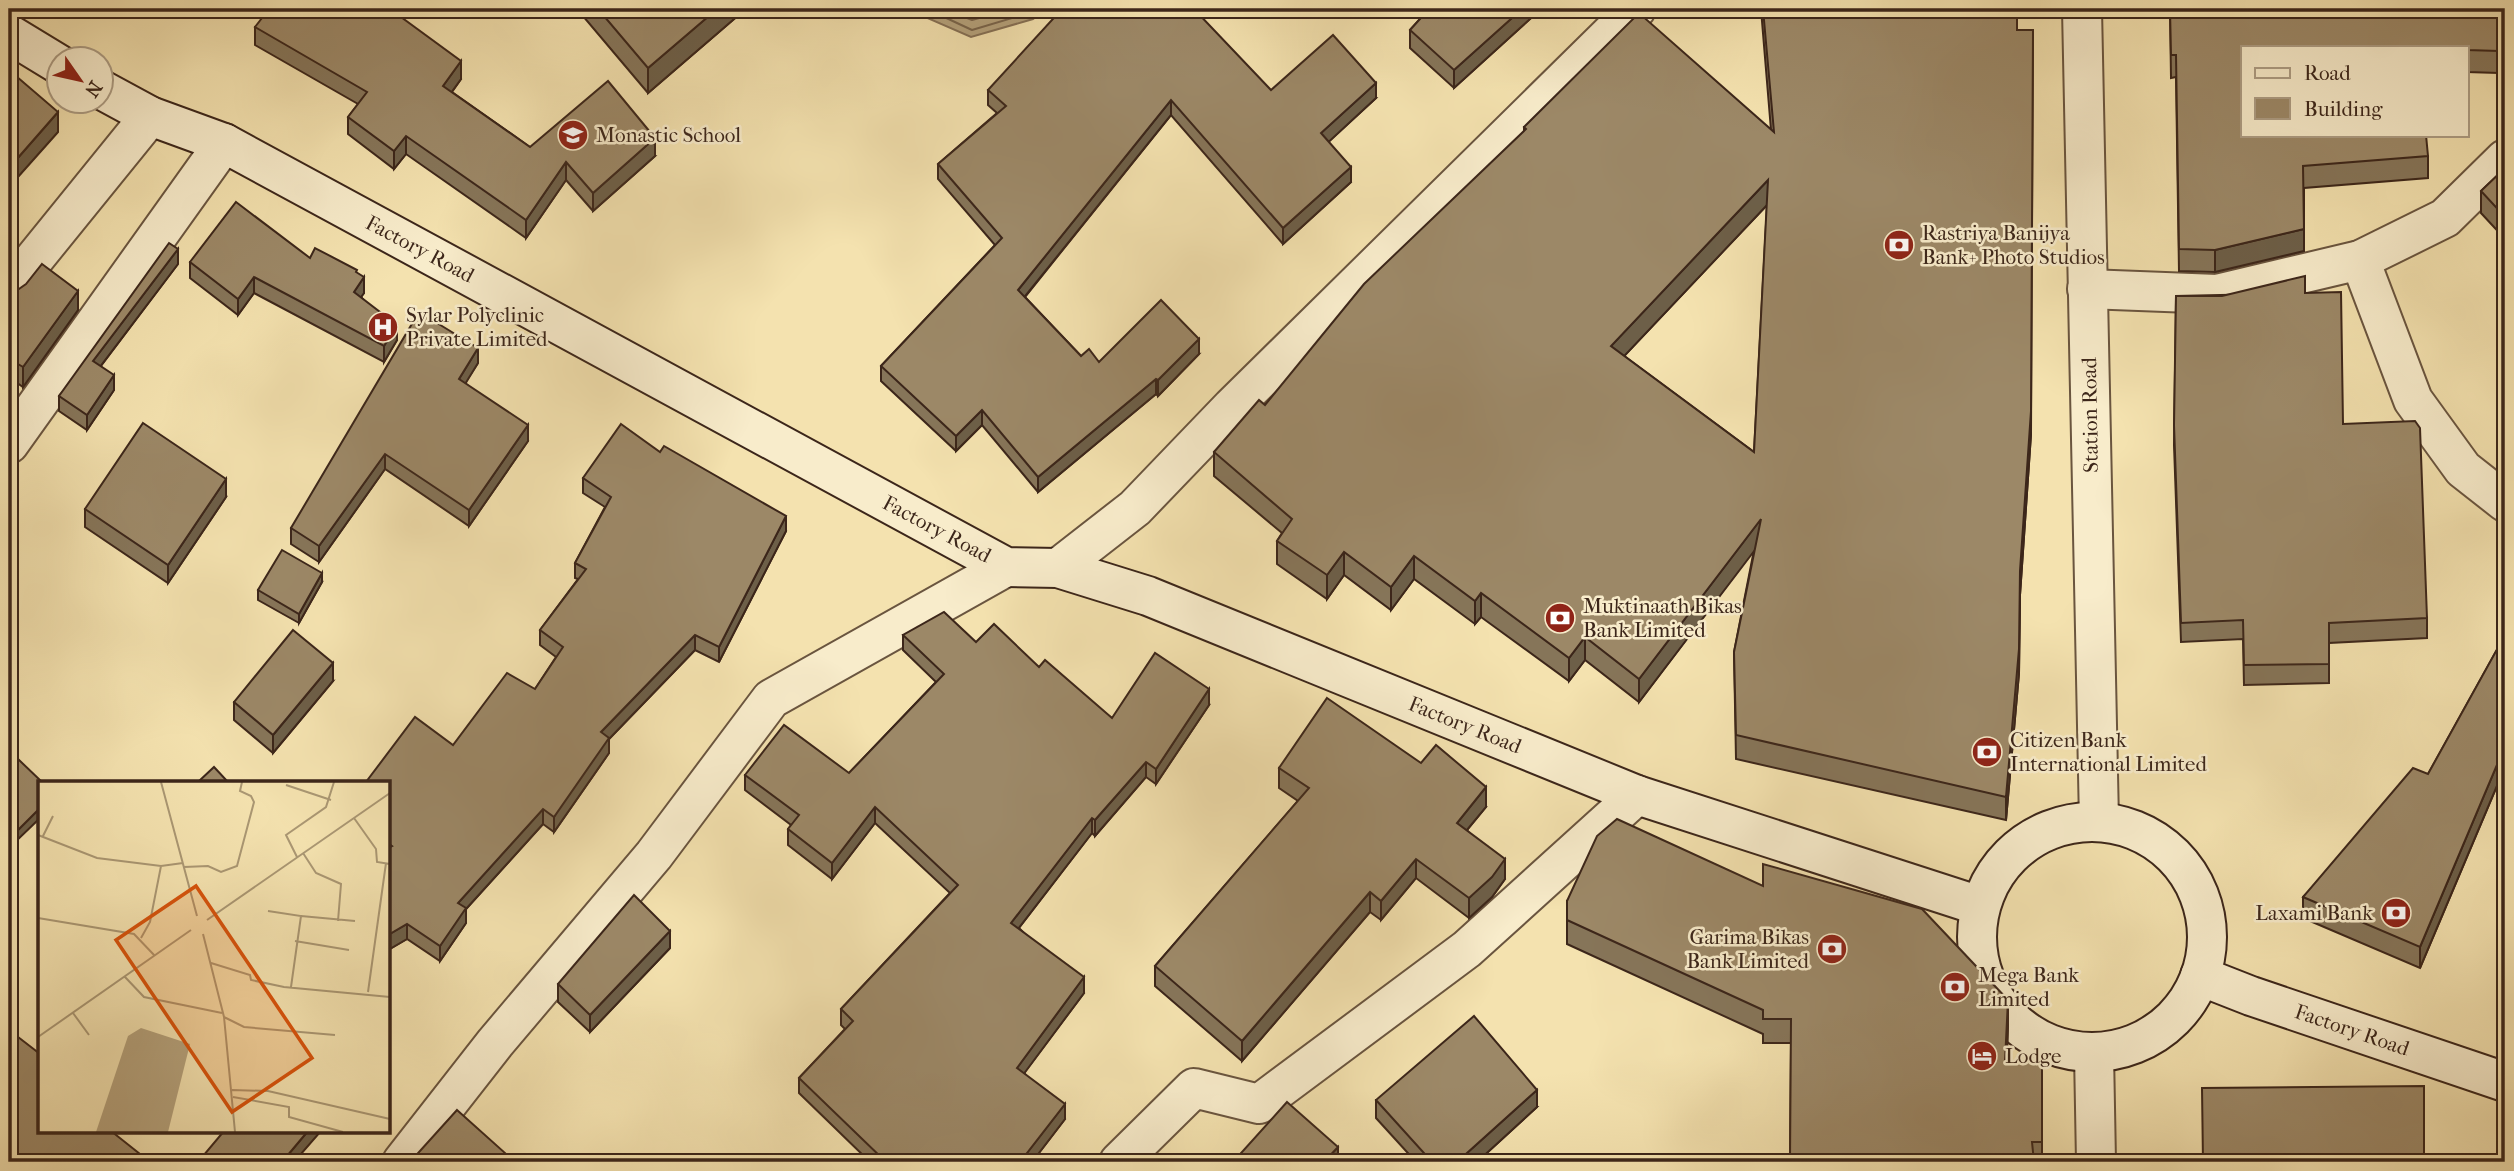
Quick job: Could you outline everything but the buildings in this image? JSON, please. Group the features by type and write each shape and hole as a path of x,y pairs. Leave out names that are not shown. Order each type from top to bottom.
{"street":[{"path":"1058,568 1135,508 1232,407 1636,9"},
{"name":"Station Road","path":"2082,9 2099,821"},
{"path":"9,34 46,56"},
{"name":"Factory Road","path":"116,98 150,116 224,143 1006,567 1058,568 1148,596 1637,795 1980,906"},
{"path":"9,290 150,116"},
{"path":"9,444 224,143"},
{"path":"2087,289 2217,294 2360,260 2445,218 2505,159"},
{"path":"2360,260 2413,400 2463,469 2505,502"},
{"path":"402,1162 495,1043 654,855 771,699 1006,567"},
{"path":"1119,1162 1194,1088 1259,1104 1467,949 1637,795"},
{"path":"2099,821 2137,829 2170,850 2195,881 2207,919 2206,958 2193,995 2167,1024 2133,1045 2094,1053 2059,1048 2027,1033 2001,1008 1983,977 1976,943 1980,906 1997,871 2024,842 2059,825 2099,821"},
{"name":"Factory Road","path":"2200,976 2263,1001 2505,1082"},
{"path":"2094,1053 2096,1162"}],"water":[{"path":"917,9 1045,9 1033,19 971,37 925,17"}],"place":[{"name":"Monastic School","path":"573,135"},
{"name":"Rastriya Banijya Bank+ Photo Studios","path":"1899,245"},
{"name":"Sylar Polyclinic Private Limited","path":"383,327"},
{"name":"Muktinaath Bikas Bank Limited","path":"1560,618"},
{"name":"Citizen Bank International Limited","path":"1987,752"},
{"name":"Laxami Bank","path":"2396,913"},
{"name":"Garima Bikas Bank Limited","path":"1832,949"},
{"name":"Mega Bank Limited","path":"1955,987"},
{"name":"Lodge","path":"1982,1056"}]}
